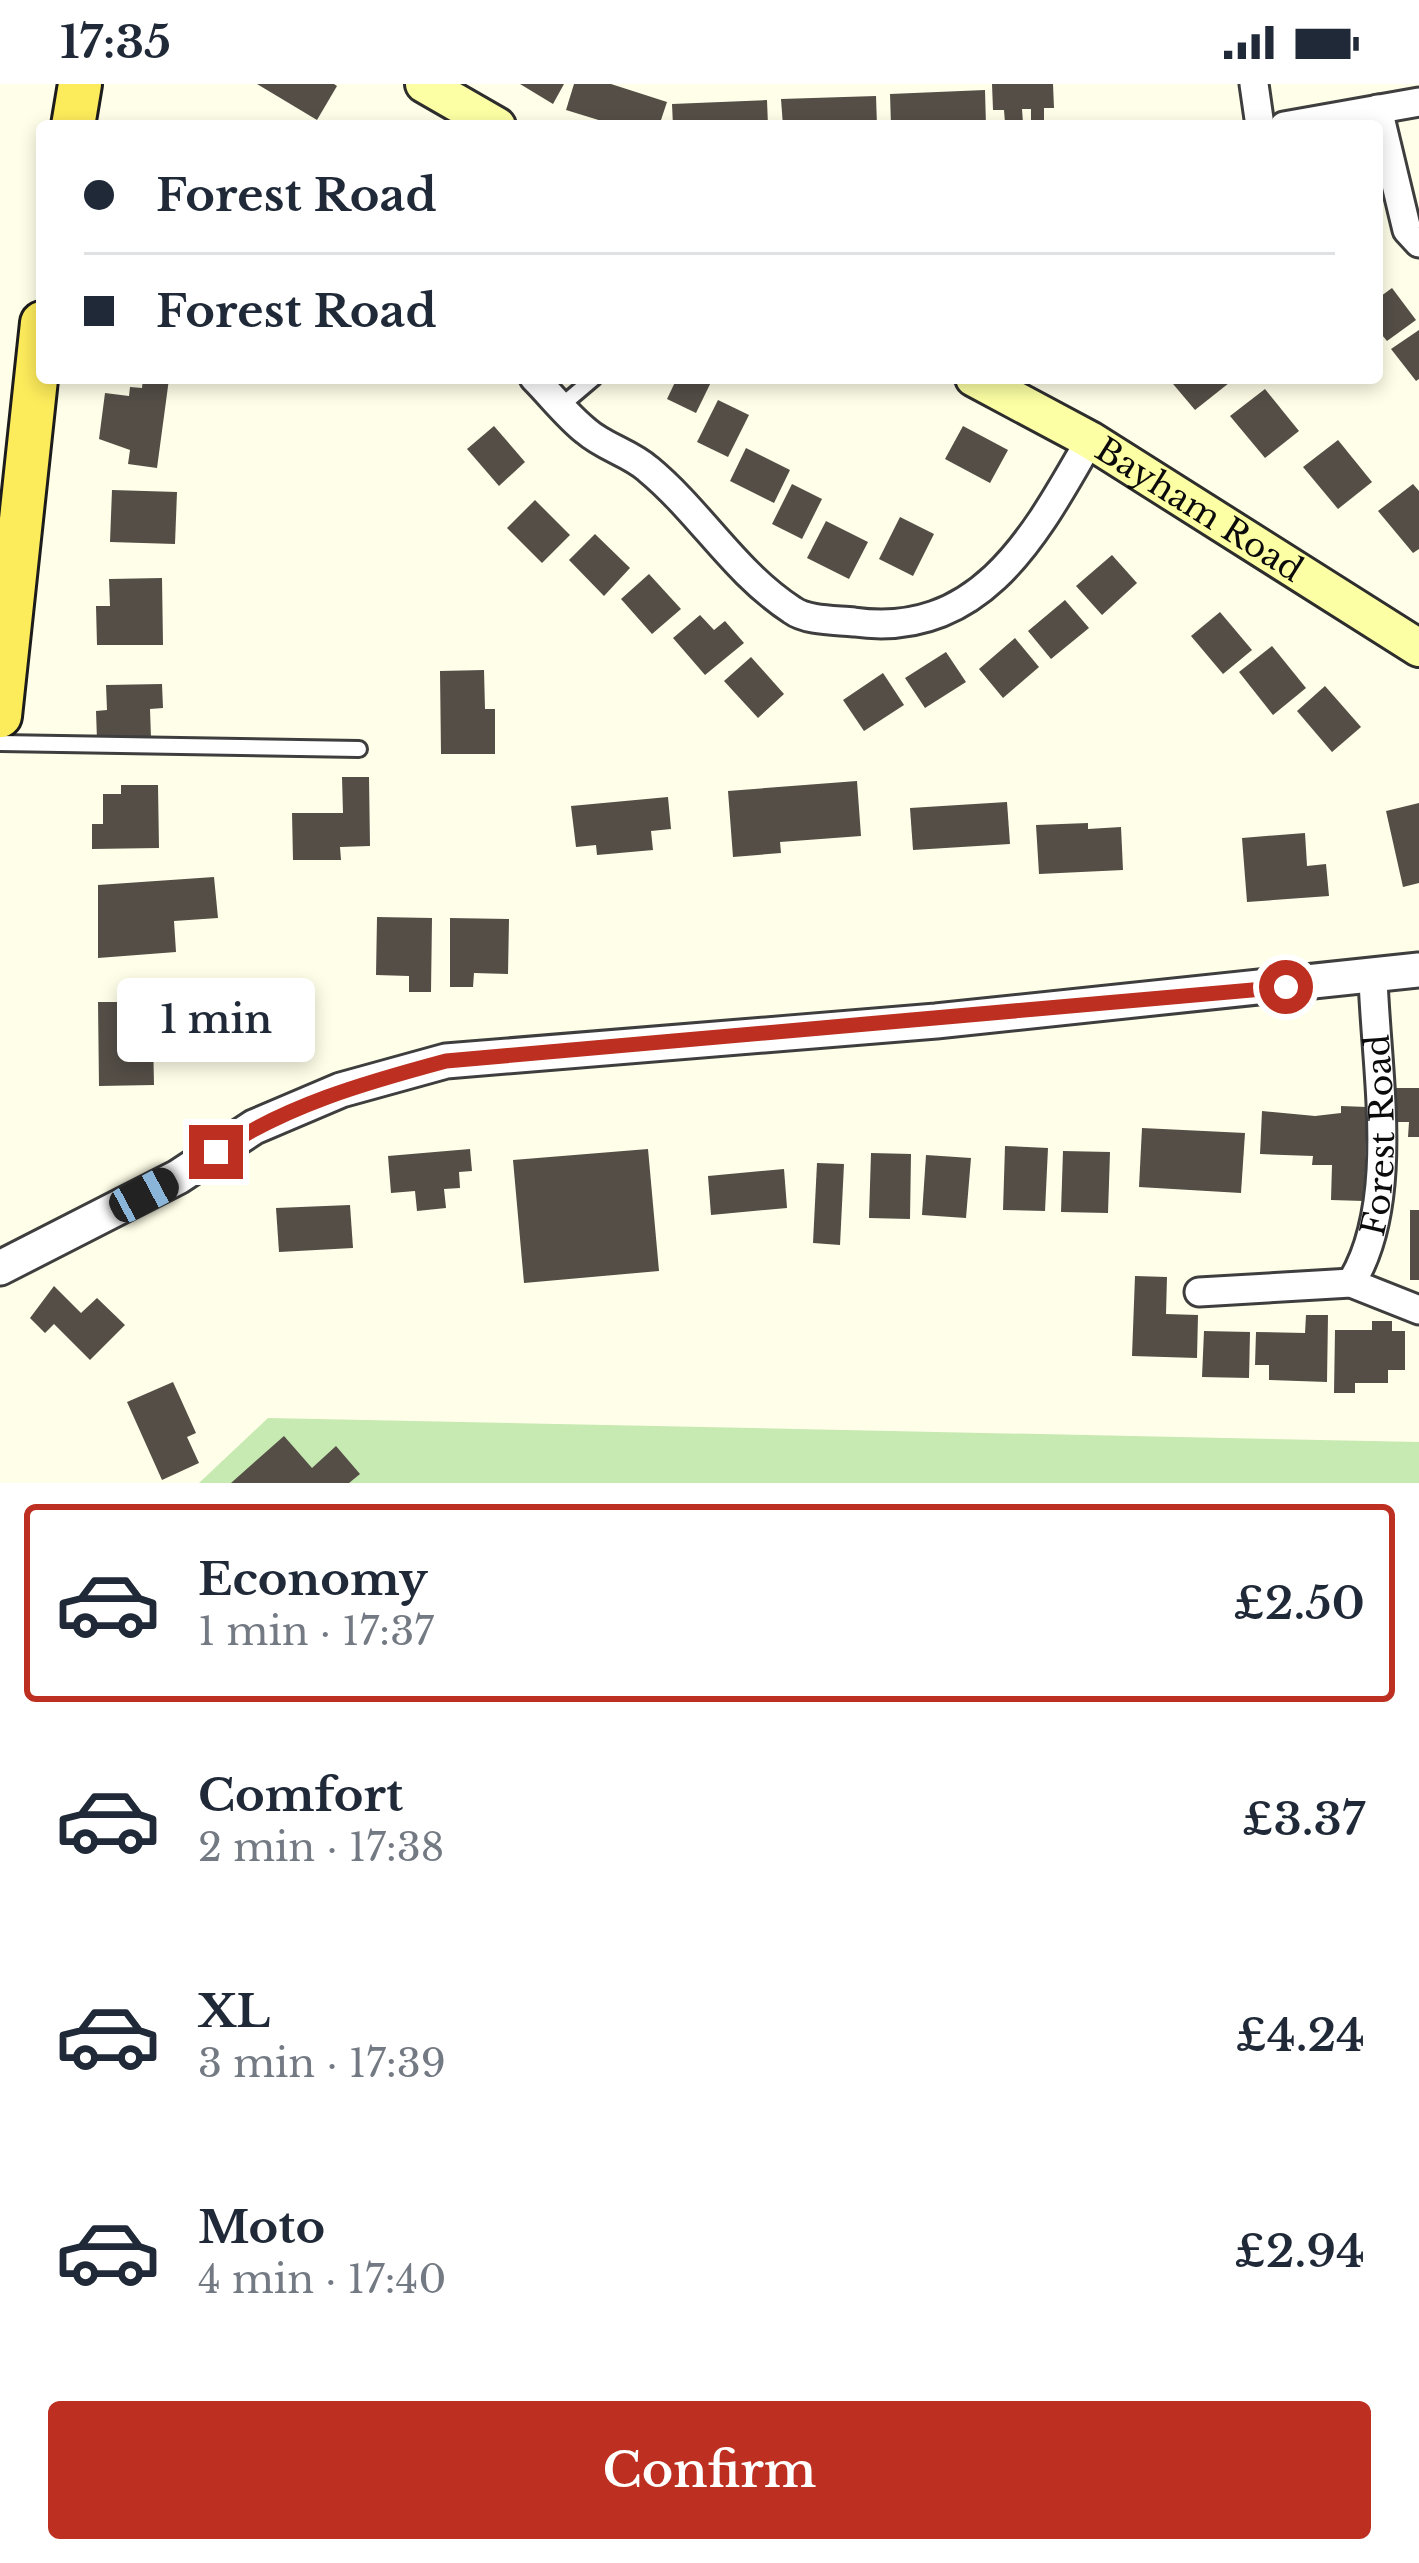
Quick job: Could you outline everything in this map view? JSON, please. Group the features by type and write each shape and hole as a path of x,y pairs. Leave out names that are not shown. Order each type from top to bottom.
{"main road":[{"path":"74,120 80,84"},
{"path":"424,84 487,120"},
{"path":"0,716 36,379"},
{"name":"Bayham Road","path":"985,384 1090,440 1419,648"}],"street":[{"path":"1253,84 1259,120"},
{"path":"1317,120 1419,102"},
{"path":"1378,109 1381,120"},
{"path":"1383,130 1407,230 1419,243"},
{"path":"540,384 587,433 646,467 712,533 742,573 797,614 869,624 931,616 984,588 1029,546 1090,440"},
{"path":"0,1268 178,1177 254,1127 341,1090 446,1061 1373,978 1419,970"},
{"name":"Forest Road","path":"1351,1283 1370,1253 1381,1203 1373,978"},
{"path":"1198,1292 1351,1283 1419,1310"}],"lane":[{"path":"561,406 587,384"},
{"path":"0,742 359,749"}],"green space":[{"path":"268,1418 1419,1442 1419,1483 199,1483"}],"building":[{"path":"257,84 334,84 337,86 317,120"},
{"path":"520,84 564,84 553,104"},
{"path":"574,84 611,84 667,102 661,120 598,120 566,110"},
{"path":"992,84 1053,84 1054,108 1044,108 1044,120 1031,120 1031,109 1022,109 1023,120 1005,120 1004,110 993,110"},
{"path":"985,90 986,120 891,120 890,94"},
{"path":"876,96 877,120 783,120 781,99"},
{"path":"767,100 768,120 673,120 672,104"},
{"path":"1392,288 1416,320 1387,341 1383,336 1383,295"},
{"path":"1419,330 1419,379 1416,381 1391,349"},
{"path":"142,384 168,384 157,468 128,464 130,450 99,439 105,393 129,396 130,387 142,388"},
{"path":"674,384 710,384 696,413 667,399"},
{"path":"1173,384 1228,384 1195,410"},
{"path":"1265,389 1299,431 1265,458 1230,416"},
{"path":"718,400 749,415 728,457 697,442"},
{"path":"494,426 525,462 499,486 467,449"},
{"path":"963,426 1008,450 990,483 945,459"},
{"path":"1338,440 1372,482 1338,509 1303,467"},
{"path":"746,448 790,470 774,503 730,481"},
{"path":"792,484 822,499 802,539 772,524"},
{"path":"1413,484 1419,491 1419,549 1413,553 1378,511"},
{"path":"112,490 177,492 175,544 110,542"},
{"path":"535,500 570,535 542,563 507,528"},
{"path":"900,517 934,534 913,576 879,559"},
{"path":"826,521 868,542 849,579 807,558"},
{"path":"595,534 630,568 604,596 569,560"},
{"path":"1112,555 1137,583 1102,615 1076,586"},
{"path":"649,574 681,609 652,634 621,599"},
{"path":"162,578 163,645 97,645 96,606 110,606 109,579"},
{"path":"1065,600 1089,628 1051,659 1028,631"},
{"path":"1220,612 1252,650 1223,674 1191,636"},
{"path":"700,615 714,630 725,621 744,643 705,675 673,638"},
{"path":"1015,638 1039,667 1003,698 979,669"},
{"path":"1272,646 1306,688 1273,715 1239,672"},
{"path":"946,652 966,682 925,708 905,678"},
{"path":"751,657 784,694 758,718 724,681"},
{"path":"484,670 485,709 495,709 495,754 441,754 440,671"},
{"path":"883,673 904,705 864,731 843,700"},
{"path":"162,684 163,708 150,709 151,738 97,740 96,711 107,710 106,685"},
{"path":"1325,686 1361,727 1332,752 1297,711"},
{"path":"342,777 369,777 370,846 340,847 341,860 293,860 292,813 343,813"},
{"path":"857,781 861,836 780,842 781,853 733,857 728,791"},
{"path":"121,785 158,785 159,848 92,849 92,824 103,824 103,794 121,794"},
{"path":"668,797 671,829 651,831 653,850 597,855 596,845 576,847 571,806"},
{"path":"1007,802 1010,844 913,850 910,808"},
{"path":"1419,803 1419,883 1403,887 1386,811"},
{"path":"1088,823 1088,829 1121,827 1123,870 1039,874 1036,825"},
{"path":"1305,833 1307,866 1326,864 1329,896 1247,902 1242,838"},
{"path":"214,877 218,918 174,921 176,952 98,958 98,885"},
{"path":"377,917 432,918 431,992 409,992 409,976 376,975"},
{"path":"450,918 509,919 508,974 474,973 473,987 450,987"},
{"path":"98,1002 177,1002 177,1035 153,1036 154,1085 99,1086"},
{"path":"1392,1088 1419,1088 1419,1137 1408,1137 1409,1122 1391,1122"},
{"path":"1341,1106 1367,1107 1364,1201 1331,1200 1332,1165 1312,1165 1313,1156 1260,1154 1262,1111 1315,1116 1341,1113"},
{"path":"1142,1128 1245,1133 1241,1193 1139,1187"},
{"path":"1005,1146 1048,1148 1045,1211 1003,1210"},
{"path":"470,1149 472,1171 459,1172 460,1188 444,1189 446,1208 417,1211 415,1191 391,1193 388,1156"},
{"path":"648,1149 659,1271 524,1283 513,1160"},
{"path":"1063,1151 1110,1152 1108,1213 1061,1212"},
{"path":"871,1153 911,1154 910,1219 869,1218"},
{"path":"926,1155 971,1158 966,1218 922,1215"},
{"path":"817,1163 844,1164 840,1245 813,1243"},
{"path":"784,1169 787,1208 711,1215 708,1176"},
{"path":"350,1205 353,1248 279,1252 276,1208"},
{"path":"1410,1210 1419,1210 1419,1280 1410,1280"},
{"path":"1135,1276 1167,1277 1166,1314 1198,1315 1197,1358 1132,1356"},
{"path":"54,1286 81,1313 97,1298 125,1325 90,1360 54,1324 45,1333 30,1318"},
{"path":"1306,1315 1328,1315 1327,1382 1269,1380 1269,1365 1255,1365 1256,1332 1305,1333"},
{"path":"1372,1321 1392,1321 1392,1331 1405,1331 1405,1370 1388,1370 1388,1383 1355,1383 1355,1393 1334,1393 1335,1330 1372,1330"},
{"path":"1204,1331 1250,1332 1249,1378 1202,1377"},
{"path":"173,1382 196,1433 187,1437 199,1463 162,1480 127,1402"},
{"path":"284,1436 312,1468 336,1446 360,1474 349,1483 231,1483"}],"route":[{"path":"216,1152 254,1127 341,1090 446,1061 1286,987"}]}
